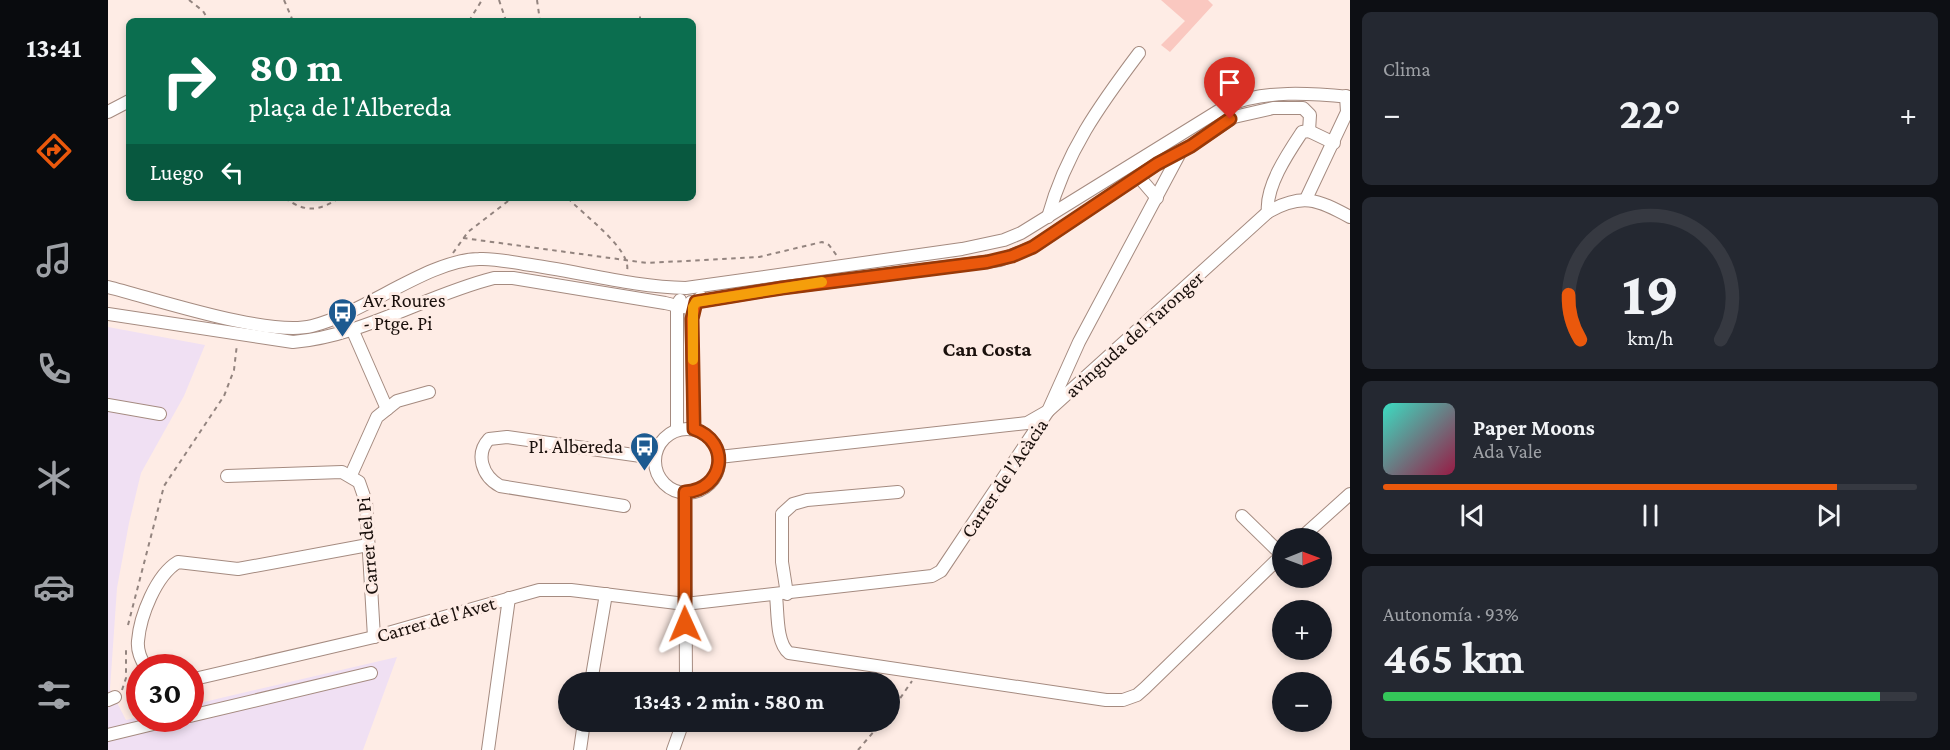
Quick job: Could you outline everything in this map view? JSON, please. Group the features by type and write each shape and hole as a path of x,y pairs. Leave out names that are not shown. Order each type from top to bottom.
{"street":[{"path":"1048,217 1057,185 1076,143 1139,52"},
{"path":"108,287 274,327 309,327 342,315 446,266 479,259 496,260 647,287 686,288 716,286 840,264 983,245 1013,237 1048,217 1228,105 1242,99 1275,94 1348,96 1348,112 1306,199 1329,206 1350,217"},
{"path":"108,112 126,103"},
{"path":"694,304 792,286 1000,260 1033,247 1157,164 1181,152 1234,117 1273,108 1307,109 1310,115 1309,131"},
{"path":"1268,212 1267,202 1283,164 1302,132 1309,131 1334,143"},
{"name":"Carrer de l'Acàcia","path":"685,604 920,579 942,571 1048,411 1079,342 1181,152"},
{"path":"1139,177 1157,198"},
{"name":"avinguda del Taronger","path":"719,457 1028,423 1048,411 1268,212 1290,201 1306,199"},
{"path":"108,314 238,336 292,342 312,341 352,329 483,281 500,277 677,305"},
{"path":"647,287 668,297 684,309 716,286"},
{"path":"686,288 694,304 694,429"},
{"path":"677,430 677,305 686,288"},
{"path":"352,329 387,409"},
{"path":"351,475 377,417 397,401 429,392"},
{"path":"108,405 160,414"},
{"path":"694,429 711,440 719,457 716,474 711,482 703,488 685,492 666,484 659,476 655,458 663,440 677,430 694,429"},
{"path":"624,506 500,486 492,482 484,468 480,454 483,446 489,439 507,437 655,458"},
{"name":"Carrer del Pi","path":"227,476 342,472 351,475 359,482 366,502 374,637"},
{"path":"685,492 686,672"},
{"path":"898,492 807,500 792,504 782,514 782,640 784,649 789,653 1098,699 1130,697 1145,688 1272,565"},
{"path":"1312,528 1350,494"},
{"path":"1242,516 1272,545"},
{"path":"140,654 138,642 152,596 165,575 178,562 238,569 368,545"},
{"name":"Carrer de l'Avet","path":"204,678 374,637 509,597 554,589 685,604"},
{"path":"593,672 606,594"},
{"path":"488,750 509,597"},
{"path":"204,713 371,673"},
{"path":"108,735 126,731"},
{"path":"580,750 583,732"},
{"path":"673,750 679,732"}],"path":[{"path":"189,0 203,11 207,18"},
{"path":"284,0 292,18"},
{"path":"471,18 482,0"},
{"path":"499,0 505,18"},
{"path":"537,0 540,18"},
{"path":"290,201 304,209 319,209 334,201"},
{"path":"446,266 464,238 508,201"},
{"path":"571,201 617,244 628,267 623,282"},
{"path":"464,238 627,261 687,262 759,258 822,242 836,253 840,264"},
{"path":"128,631 164,486 224,396 234,370 238,336"},
{"path":"111,698 126,685 127,639"},
{"path":"900,700 916,673"},
{"path":"858,750 873,732"}],"shaded area":[{"path":"108,327 205,345 184,396 141,473 129,523 117,588 110,689 126,720 126,732 204,732 204,702 397,657 363,750 108,750"}],"building":[{"path":"1161,0 1208,0 1213,5 1170,52 1161,45 1185,21"}],"slow traffic":[{"path":"693,360 693,307 696,302 822,282"}],"place":[{"name":"Av. Roures - Ptge. Pi","path":"342,338"},
{"name":"Pl. Albereda","path":"644,472"}],"district":[{"name":"Can Costa","path":"987,349"}],"route":[{"path":"685,624 685,492 694,492 711,482 719,465 716,447 705,434 694,429 692,319 696,302 782,288 987,262 1012,256 1033,247 1169,156 1191,146 1230,119"}]}
